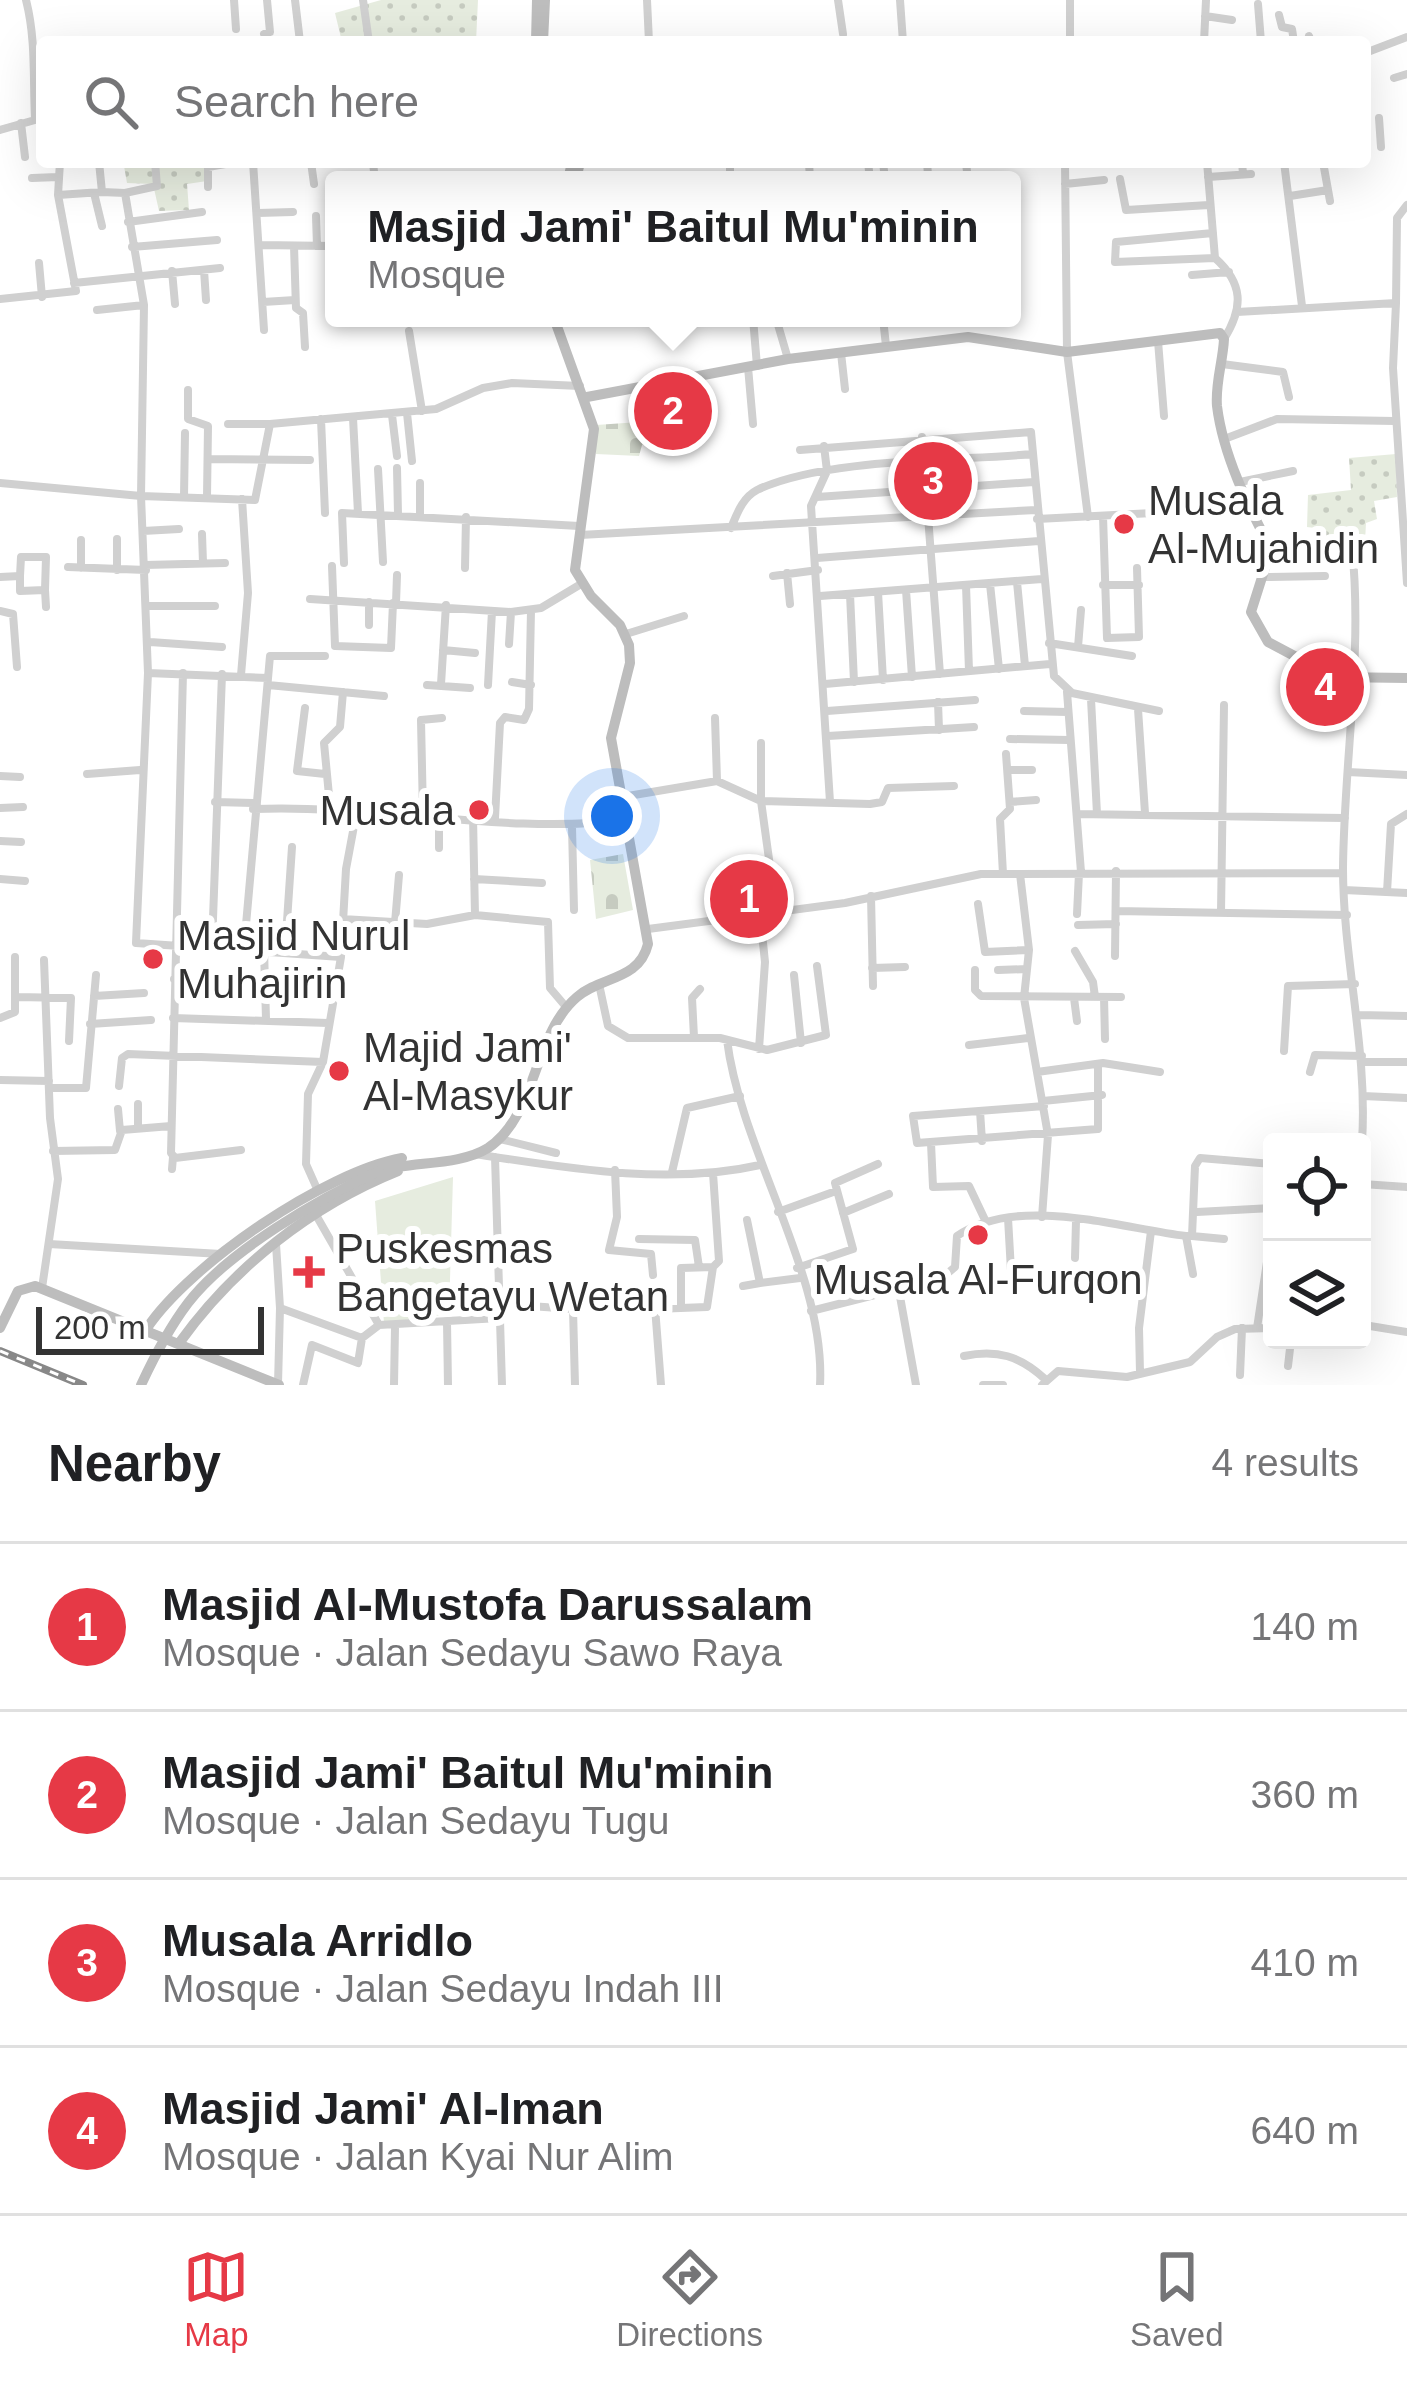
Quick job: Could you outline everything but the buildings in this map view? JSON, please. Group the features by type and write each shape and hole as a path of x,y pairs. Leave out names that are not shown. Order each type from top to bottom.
{"street":[{"path":"26,0 36,40 31,52 36,93"},
{"path":"234,0 236,29"},
{"path":"264,34 270,32 267,0"},
{"path":"295,0 299,36"},
{"path":"363,0 368,36"},
{"path":"540,36 541,0"},
{"path":"647,0 649,36"},
{"path":"838,0 843,34"},
{"path":"900,0 902,36"},
{"path":"1070,0 1070,36"},
{"path":"1204,36 1206,0"},
{"path":"1258,4 1261,36"},
{"path":"1279,15 1282,27 1292,29 1293,36"},
{"path":"1205,16 1232,20"},
{"path":"1371,51 1407,37"},
{"path":"1394,78 1407,74"},
{"path":"1378,118 1381,147"},
{"path":"0,130 36,119"},
{"path":"21,123 25,157"},
{"path":"1371,132 1380,131"},
{"path":"0,299 71,295 74,283 58,195 59,168"},
{"path":"99,168 102,226"},
{"path":"58,195 125,193 157,186 156,168"},
{"path":"208,168 208,187"},
{"path":"254,168 264,330"},
{"path":"312,168 314,184"},
{"path":"1065,168 1067,352 1088,517"},
{"path":"1207,168 1215,258 1231,272 1239,292 1237,312 1224,339 1217,404 1250,509 1271,549 1266,577 1251,612 1268,642 1300,662 1350,681 1407,678"},
{"path":"1208,177 1247,174 1244,168"},
{"path":"1285,168 1302,306"},
{"path":"1324,168 1330,201"},
{"path":"32,178 58,177"},
{"path":"1120,179 1126,210 1209,205"},
{"path":"1065,184 1104,180"},
{"path":"1290,196 1328,190"},
{"path":"125,193 144,305 140,496 150,641 140,770 136,944 244,947 341,957"},
{"path":"1407,205 1397,218 1396,303 1396,421 1402,439 1407,583"},
{"path":"128,222 202,212"},
{"path":"258,213 293,212"},
{"path":"316,216 317,246"},
{"path":"1213,233 1113,246 1119,265 1215,258"},
{"path":"131,247 217,240"},
{"path":"260,245 325,246"},
{"path":"294,246 295,300 303,314 305,347"},
{"path":"39,263 42,297"},
{"path":"74,283 220,268"},
{"path":"204,270 206,300"},
{"path":"172,271 175,304"},
{"path":"1192,275 1231,272"},
{"path":"263,302 295,300"},
{"path":"1237,312 1396,303"},
{"path":"97,310 144,305"},
{"path":"474,1154 499,1138 567,1008 640,962 648,929 611,732 630,663 626,634 581,584 574,562 594,441 584,392 558,327"},
{"path":"752,424 753,327"},
{"path":"779,327 788,359"},
{"path":"884,327 886,346"},
{"path":"409,331 422,411"},
{"path":"228,424 392,416 422,411 497,384 584,392 788,359 979,337 1067,352 1210,332 1224,339"},
{"path":"1158,341 1163,416"},
{"path":"841,352 845,389"},
{"path":"1222,364 1283,372 1288,397"},
{"path":"188,390 188,419 208,426 207,497"},
{"path":"407,413 412,461"},
{"path":"392,416 397,456"},
{"path":"352,418 353,513"},
{"path":"321,419 326,512"},
{"path":"1227,438 1277,419 1396,421"},
{"path":"0,483 140,496 255,500 270,424"},
{"path":"800,449 1031,432 1050,664 1066,692 1069,712 1080,873 1077,919 1116,924"},
{"path":"184,497 185,433"},
{"path":"922,437 940,674"},
{"path":"824,446 827,471 811,506 830,802"},
{"path":"731,528 740,506 756,491 827,471 1034,454"},
{"path":"208,460 310,460"},
{"path":"397,468 398,514"},
{"path":"378,469 383,562"},
{"path":"1240,482 1294,471"},
{"path":"817,497 1034,482"},
{"path":"420,483 420,515"},
{"path":"241,675 248,592 243,501"},
{"path":"344,563 342,512 466,517 579,530 1281,508"},
{"path":"1103,516 1106,637 1132,640 1139,633 1137,568"},
{"path":"465,568 466,517"},
{"path":"143,531 179,530"},
{"path":"202,534 203,563"},
{"path":"117,539 117,570"},
{"path":"81,540 82,568"},
{"path":"817,558 1039,541"},
{"path":"1352,548 1343,873 1359,1015 1362,1133"},
{"path":"45,590 19,590 21,557 58,557"},
{"path":"46,557 46,607"},
{"path":"68,567 117,570 225,563"},
{"path":"332,566 333,645 392,646 397,575"},
{"path":"773,575 818,570"},
{"path":"787,573 790,604"},
{"path":"0,577 20,576"},
{"path":"1266,577 1324,576"},
{"path":"820,596 1042,580"},
{"path":"1017,582 1025,666"},
{"path":"310,599 512,612 531,610 581,584"},
{"path":"990,584 999,669"},
{"path":"966,585 969,671"},
{"path":"1103,585 1139,585"},
{"path":"906,590 912,677"},
{"path":"878,592 883,680"},
{"path":"850,594 854,682"},
{"path":"369,602 369,625"},
{"path":"441,684 446,605"},
{"path":"148,606 215,606"},
{"path":"488,685 492,610"},
{"path":"495,818 500,723 505,717 526,718 531,610"},
{"path":"1078,646 1081,610"},
{"path":"0,611 13,614 17,667"},
{"path":"509,644 512,612"},
{"path":"626,634 684,616"},
{"path":"150,641 222,647"},
{"path":"1049,643 1132,656"},
{"path":"443,650 476,653"},
{"path":"244,947 253,806 273,653 325,656"},
{"path":"825,684 1050,664"},
{"path":"148,673 241,675 384,696"},
{"path":"172,1169 183,674"},
{"path":"212,946 214,802 223,674"},
{"path":"512,682 531,685"},
{"path":"427,685 470,688"},
{"path":"329,806 324,742 340,727 343,692"},
{"path":"1066,692 1159,711"},
{"path":"1091,699 1097,814"},
{"path":"827,711 975,700"},
{"path":"938,702 939,730"},
{"path":"1221,913 1224,705"},
{"path":"305,708 297,771 325,774"},
{"path":"1138,709 1145,813"},
{"path":"1024,711 1069,712"},
{"path":"423,814 421,720 442,718"},
{"path":"715,718 717,781"},
{"path":"828,736 974,728"},
{"path":"1010,739 1069,740"},
{"path":"760,743 761,801 776,910"},
{"path":"1004,874 1000,819 1010,813 1006,754"},
{"path":"87,774 140,770"},
{"path":"1007,770 1032,770"},
{"path":"1348,772 1407,775"},
{"path":"0,776 20,777"},
{"path":"622,797 717,781 761,801 876,803 888,788 954,786"},
{"path":"1010,802 1036,800"},
{"path":"214,802 329,806 572,827 627,820"},
{"path":"0,808 23,807"},
{"path":"318,1191 307,1171 308,1094 323,1061 341,957 357,810"},
{"path":"1077,814 1345,818"},
{"path":"1387,892 1391,824 1407,814"},
{"path":"439,815 439,848"},
{"path":"473,817 475,915"},
{"path":"572,827 574,910"},
{"path":"0,841 21,842"},
{"path":"285,951 292,847"},
{"path":"760,864 760,890"},
{"path":"648,929 759,908 776,910 871,896 940,879 1117,871 1343,873"},
{"path":"1115,956 1117,871"},
{"path":"1020,874 1029,950 1024,998 1028,1037 1048,1135 1042,1218"},
{"path":"395,923 399,875"},
{"path":"0,879 25,881"},
{"path":"475,880 542,883"},
{"path":"1344,890 1407,893"},
{"path":"871,896 873,986"},
{"path":"978,904 985,952 1029,950"},
{"path":"759,908 765,962 759,1049"},
{"path":"1116,911 1347,915"},
{"path":"342,920 395,923 475,915 550,922 550,988 567,1008"},
{"path":"264,949 266,1018"},
{"path":"1075,951 1099,998 1105,1039"},
{"path":"0,1018 14,1015 15,956"},
{"path":"42,1288 58,1179 44,960"},
{"path":"599,984 606,1020 621,1035 728,1040 759,1049 826,1035 818,966"},
{"path":"872,968 905,967"},
{"path":"998,970 1027,968"},
{"path":"975,970 979,996 1121,998"},
{"path":"0,1080 86,1088 96,975"},
{"path":"794,975 801,1043"},
{"path":"174,979 262,982"},
{"path":"1284,1051 1288,986 1355,984"},
{"path":"694,1037 692,998 700,989"},
{"path":"94,996 144,994"},
{"path":"16,997 71,998 69,1041"},
{"path":"1074,998 1077,1021"},
{"path":"1359,1015 1407,1016"},
{"path":"172,1018 328,1023"},
{"path":"90,1024 151,1020"},
{"path":"969,1046 1028,1037"},
{"path":"728,1040 760,1165 811,1311 820,1385"},
{"path":"119,1086 124,1055 323,1061"},
{"path":"1310,1072 1316,1055 1407,1062"},
{"path":"1037,1072 1098,1064 1160,1072"},
{"path":"1098,1064 1102,1095 1098,1129 982,1141 914,1139 912,1116 1102,1095"},
{"path":"672,1172 687,1108 740,1096"},
{"path":"1363,1096 1407,1098"},
{"path":"138,1104 138,1128"},
{"path":"53,1150 115,1150 120,1131 118,1109"},
{"path":"980,1112 982,1141"},
{"path":"120,1131 171,1126"},
{"path":"499,1138 556,1153"},
{"path":"931,1143 933,1187 969,1186 986,1222"},
{"path":"172,1156 241,1150"},
{"path":"141,1385 174,1323 204,1286 316,1205 380,1171 474,1154 550,1168 713,1173 760,1165"},
{"path":"495,1157 502,1385"},
{"path":"1193,1274 1189,1236 1196,1212 1199,1158 1263,1163"},
{"path":"147,1328 184,1282 318,1191 385,1161 429,1160"},
{"path":"180,1342 225,1284 316,1214 362,1186 429,1160"},
{"path":"743,1286 799,1273 853,1249 836,1191 839,1179 878,1164"},
{"path":"615,1170 617,1217 609,1250 651,1254 653,1275"},
{"path":"654,1309 707,1307 713,1267 719,1261 713,1173"},
{"path":"1371,1185 1407,1187"},
{"path":"778,1212 836,1191"},
{"path":"842,1213 890,1194"},
{"path":"1196,1212 1263,1208"},
{"path":"316,1214 380,1325"},
{"path":"811,1311 899,1291 950,1273 957,1261 957,1236 986,1222 1042,1218 1224,1239"},
{"path":"1008,1219 1012,1288"},
{"path":"746,1220 760,1283"},
{"path":"1075,1258 1076,1221"},
{"path":"1140,1373 1139,1328 1151,1232"},
{"path":"639,1239 695,1240 699,1267"},
{"path":"1257,1328 1270,1241"},
{"path":"49,1244 222,1254"},
{"path":"0,1328 5,1301 25,1286 42,1288 278,1385 276,1244"},
{"path":"680,1308 681,1268 713,1267"},
{"path":"899,1291 916,1385"},
{"path":"654,1294 661,1385"},
{"path":"499,1304 573,1309 575,1385"},
{"path":"280,1308 362,1338"},
{"path":"362,1338 380,1325 499,1318"},
{"path":"447,1322 448,1385"},
{"path":"394,1385 395,1327"},
{"path":"1240,1376 1242,1328"},
{"path":"964,1356 993,1352 1024,1361 1044,1382 1058,1371 1126,1381 1195,1359 1219,1335 1263,1328"},
{"path":"1371,1328 1407,1332"},
{"path":"303,1385 312,1345 355,1364 361,1360 362,1338"},
{"path":"1288,1366 1291,1349"},
{"path":"1171,1381 1172,1368"},
{"path":"1083,1385 1087,1375"},
{"path":"983,1385 1003,1385"}],"green space":[{"path":"381,0 478,0 476,36 341,36 335,13"},
{"path":"124,168 206,168 207,181 187,184 189,210 159,211 153,184 127,183"},
{"path":"654,421 655,444 642,445 639,456 596,454 596,425"},
{"path":"1396,454 1397,497 1374,501 1377,519 1366,523 1365,542 1316,546 1315,528 1307,527 1308,495 1351,490 1349,458"},
{"path":"623,854 633,910 596,919 590,860"},
{"path":"453,1177 449,1314 384,1323 375,1201"}],"railway":[{"path":"0,1351 83,1385"}],"place":[{"name":"Masjid Jami' Baitul Mu'minin","path":"673,411"},
{"name":"Musala Arridlo","path":"933,481"},
{"name":"Musala Al-Mujahidin","path":"1124,524"},
{"name":"Masjid Jami' Al-Iman","path":"1325,687"},
{"name":"Musala","path":"479,810"},
{"name":"Masjid Al-Mustofa Darussalam","path":"749,899"},
{"name":"Masjid Nurul Muhajirin","path":"153,959"},
{"name":"Majid Jami' Al-Masykur","path":"339,1071"},
{"name":"Musala Al-Furqon","path":"978,1235"},
{"name":"Puskesmas Bangetayu Wetan","path":"309,1272"}]}
